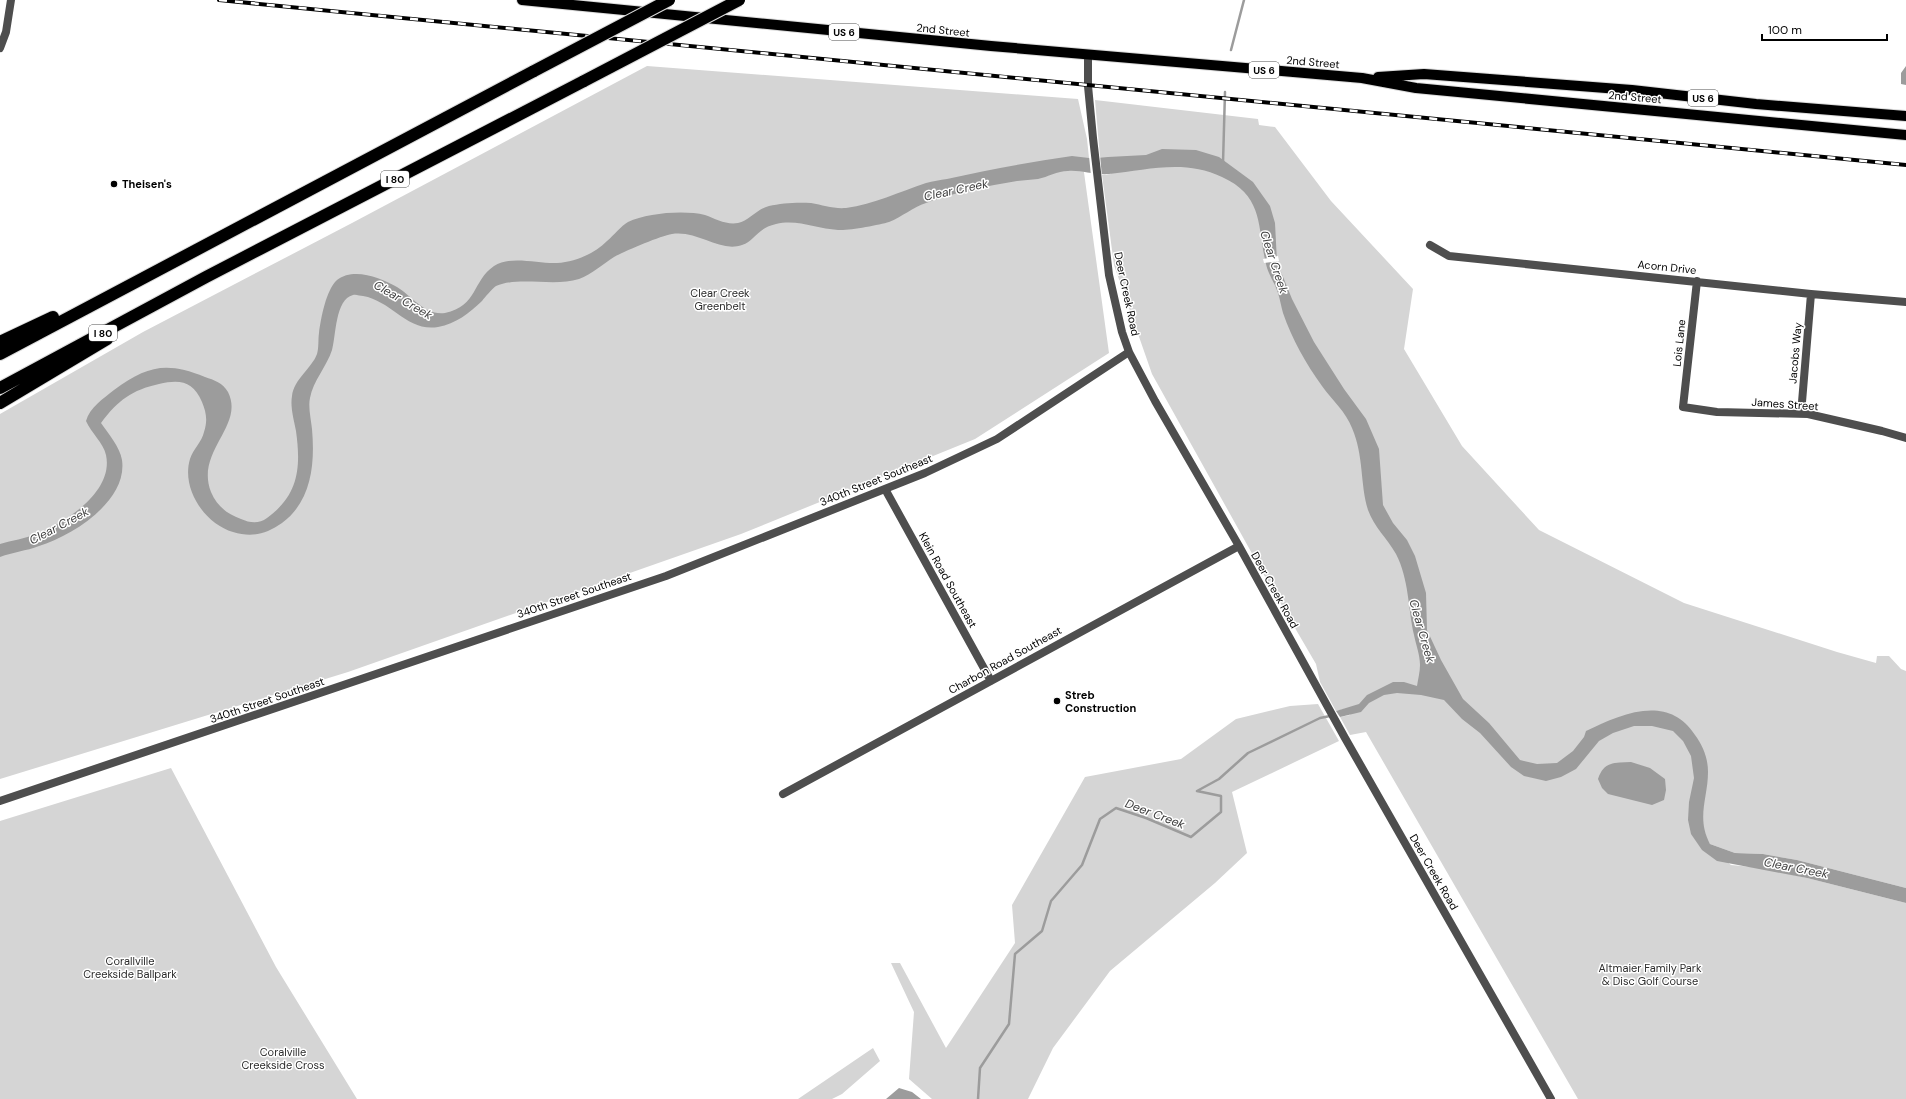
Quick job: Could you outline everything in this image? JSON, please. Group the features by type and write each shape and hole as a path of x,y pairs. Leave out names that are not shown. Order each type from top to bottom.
{"highway":[{"name":"I 80","path":"0,354 669,0"},
{"name":"I 80","path":"0,388 206,277 739,0"},
{"path":"0,342 201,248"},
{"path":"0,403 206,277"}],"main road":[{"name":"2nd Street","path":"522,0 1088,55 1362,78 1416,88 1906,135"},
{"name":"2nd Street","path":"1362,78 1424,74 1632,90 1756,104 1906,116"}],"street":[{"path":"0,48 6,32 11,0"},
{"name":"Deer Creek Road","path":"1088,55 1088,86 1098,197 1109,275 1122,332 1129,352 1155,401 1239,546 1345,738 1552,1099"},
{"name":"Acorn Drive","path":"1430,245 1449,256 1811,294 1906,302"},
{"name":"Lois Lane","path":"1683,407 1697,281"},
{"name":"Jacobs Way","path":"1801,414 1811,294"},
{"name":"340th Street Southeast","path":"0,801 666,576 885,489 925,473 997,439 1129,352"},
{"name":"James Street","path":"1683,407 1717,412 1801,414 1875,429 1906,438"},
{"name":"Klein Road Southeast","path":"885,489 991,681"},
{"name":"Charbon Road Southeast","path":"783,794 1239,546"}],"green space":[{"name":"Clear Creek Greenbelt","path":"647,66 1078,99 1087,139 1089,158 1082,158 1109,353 975,439 741,534 348,672 0,779 0,414 143,332"},
{"name":"Altmaier Family Park & Disc Golf Course","path":"1095,100 1258,119 1259,125 1275,127 1331,201 1413,289 1404,349 1462,446 1539,530 1684,603 1876,663 1877,656 1889,656 1901,669 1906,671 1906,888 1797,860 1763,854 1735,853 1710,844 1703,831 1692,834 1731,865 1762,868 1906,903 1906,1099 1578,1099 1366,732 1350,735 1340,717 1350,715 1352,707 1336,711 1320,682 1316,664 1264,575 1152,374 1114,265 1102,175 1111,174 1109,157 1100,157"},
{"path":"1318,704 1339,741 1232,792 1247,853 1215,883 1110,971 1053,1048 1028,1099 932,1099 909,1079 914,1012 891,963 900,963 946,1048 1015,943 1012,905 1085,777 1181,759 1236,719 1290,706"},
{"name":"Corallville Creekside Ballpark","path":"171,768 276,967 357,1099 0,1099 0,821"},
{"path":"873,1048 880,1061 842,1094 832,1099 798,1099"}],"water":[{"path":"1906,66 1906,85 1901,84 1901,73"},
{"name":"Clear Creek","path":"1162,149 1196,150 1219,157 1253,182 1270,206 1275,223 1277,262 1292,299 1314,342 1344,389 1366,419 1379,449 1383,505 1393,523 1407,540 1415,556 1426,593 1427,630 1441,660 1463,699 1489,723 1520,760 1537,764 1557,763 1573,751 1584,737 1586,731 1614,719 1644,711 1658,711 1672,714 1684,722 1695,735 1703,748 1706,757 1708,781 1703,817 1706,835 1710,844 1735,853 1763,854 1797,860 1906,888 1906,903 1807,878 1717,861 1702,850 1691,834 1688,820 1689,802 1694,778 1691,756 1683,741 1673,731 1652,726 1634,726 1613,733 1599,741 1576,769 1561,777 1546,781 1524,776 1511,767 1480,733 1462,719 1444,700 1421,695 1397,693 1384,695 1369,703 1361,712 1340,717 1336,711 1359,704 1367,695 1393,682 1404,682 1417,686 1420,661 1403,573 1396,554 1374,522 1368,510 1356,438 1349,422 1343,411 1310,369 1295,342 1287,323 1277,289 1267,268 1259,225 1252,203 1245,193 1236,185 1222,177 1194,168 1166,167 1109,174 1064,171 1038,179 994,185 937,199 912,209 889,222 871,226 849,230 838,230 800,223 776,224 764,228 750,241 734,247 717,244 691,235 667,235 619,254 579,279 559,282 515,282 496,286 467,314 445,326 427,327 417,325 373,299 353,295 347,298 343,303 337,319 332,350 314,386 309,402 313,455 312,468 305,493 300,504 282,523 259,534 246,535 223,528 205,513 192,493 188,470 191,455 203,436 206,420 205,409 198,395 190,386 185,383 167,382 149,386 126,397 113,408 101,423 116,445 122,460 122,475 116,489 107,503 95,515 67,534 34,548 0,557 0,544 32,536 48,529 73,514 95,493 103,481 106,469 106,455 86,421 88,416 97,404 114,390 137,376 157,368 179,369 191,372 215,381 226,389 231,404 230,416 209,464 208,477 211,492 219,505 236,517 254,522 267,518 278,509 292,490 298,457 298,444 292,414 293,390 299,379 315,359 318,349 321,320 327,297 337,280 344,276 359,274 375,277 397,287 425,308 438,313 445,313 456,310 463,305 469,299 487,272 494,266 516,260 550,263 571,261 602,246 628,222 645,216 666,213 696,213 725,222 738,223 746,220 765,208 774,205 811,203 846,208 876,201 929,182 1009,166 1072,156 1089,158 1146,155"},
{"path":"1631,762 1650,768 1665,779 1666,790 1664,800 1652,805 1608,794 1602,788 1598,779 1603,769 1610,764"},
{"path":"899,1088 912,1092 921,1099 886,1099"}],"pier":[{"path":"1100,155 1102,177 1091,176 1089,156"},
{"path":"1278,256 1279,261 1264,263 1263,259"}],"waterway":[{"path":"1231,50 1244,0"},
{"path":"1223,163 1225,92"},
{"name":"Deer Creek","path":"978,1099 980,1068 1009,1024 1015,954 1042,931 1051,901 1082,865 1100,819 1116,808 1146,818 1191,837 1221,812 1221,796 1197,791 1219,779 1248,753 1320,718 1330,716"}],"railway":[{"path":"219,0 1906,165"}],"place":[{"name":"Theisen's","path":"114,184"},
{"name":"Streb Construction","path":"1057,701"}],"park label":[{"name":"Coralville Creekside Cross","path":"283,1058"}]}
